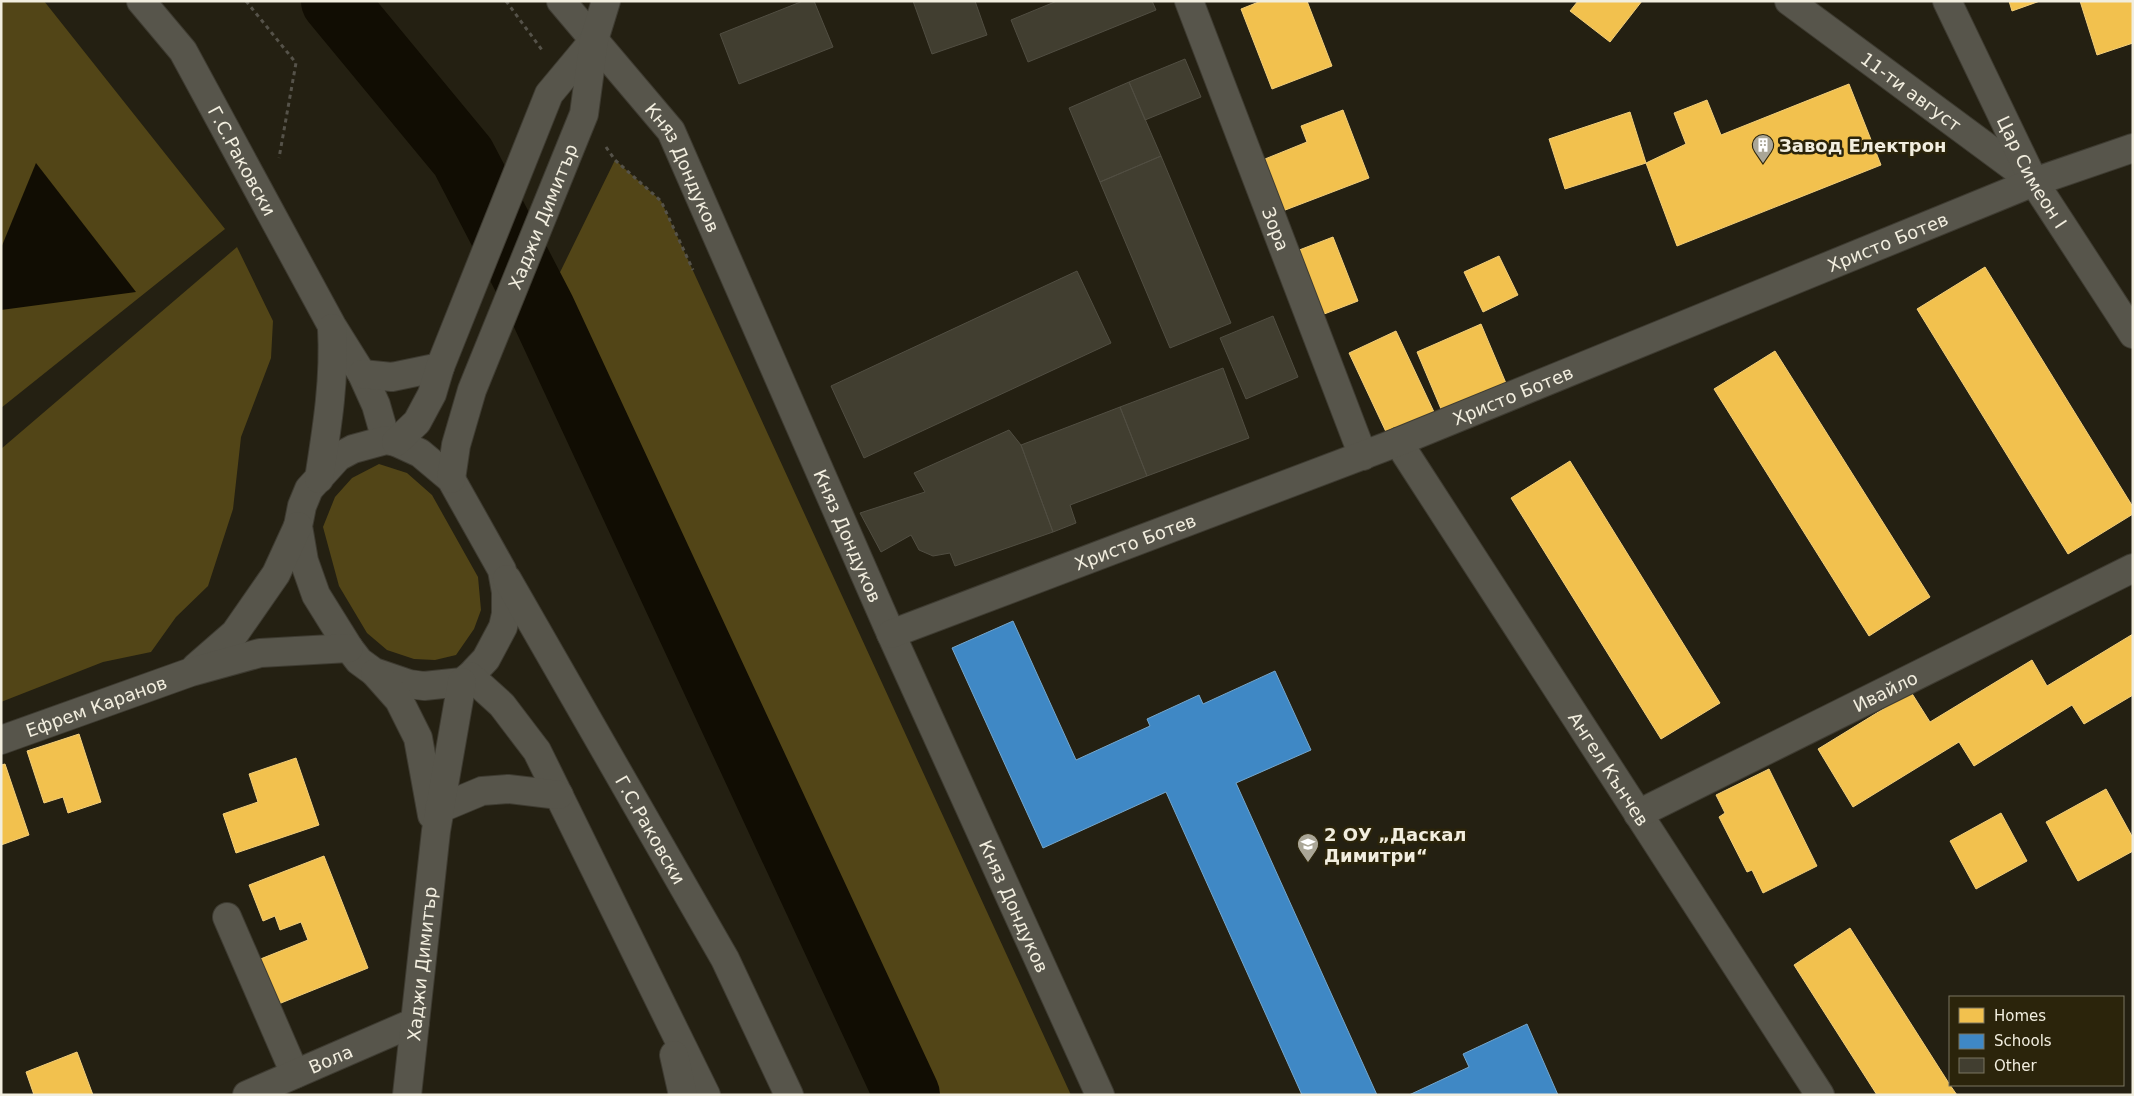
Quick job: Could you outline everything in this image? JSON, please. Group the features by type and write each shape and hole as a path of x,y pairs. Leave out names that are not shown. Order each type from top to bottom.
{"street":[{"name":"Г.С.Раковски","path":"141,1 183,51 332,326 362,374 391,441"},
{"name":"Княз Дондуков","path":"561,1 671,131 891,634 1100,1095"},
{"name":"Хаджи Димитър","path":"451,479 456,445 472,390 584,114 594,40 606,1"},
{"name":"Зора","path":"1189,1 1362,456"},
{"name":"11-ти август","path":"1789,1 2034,182"},
{"name":"Цар Симеон I","path":"1948,1 2034,182 2133,334"},
{"name":"Хаджи Димитър","path":"391,441 416,422 432,394 440,367 555,86 594,40"},
{"name":"Христо Ботев","path":"891,634 1398,442 2034,182 2133,148"},
{"path":"319,479 328,422 334,360 332,326"},
{"path":"362,374 392,377 440,367"},
{"path":"191,672 235,632 276,574 298,526 302,506 309,489 338,457 353,449 391,441 420,453 451,479"},
{"name":"Ангел Кънчев","path":"1398,442 1820,1095"},
{"name":"Г.С.Раковски","path":"451,479 725,959 789,1095"},
{"path":"298,526 304,561 316,595 349,648 360,662 374,672 399,700 418,738 437,820"},
{"name":"Ивайло","path":"1638,814 2133,568"},
{"path":"437,820 466,679 486,659 502,628 506,614 506,592 502,570"},
{"name":"Ефрем Каранов","path":"1,740 191,672 260,653 349,648"},
{"path":"374,672 391,679 424,686 466,679 502,705 537,751 706,1095"},
{"path":"437,820 482,791 508,789 559,795"},
{"name":"Хаджи Димитър","path":"407,1095 437,820"},
{"path":"227,917 295,1074"},
{"path":"661,1002 683,1095"},
{"name":"Вола","path":"247,1095 415,1022"}],"path":[{"path":"246,1 296,63 278,162"},
{"path":"506,1 555,86"},
{"path":"584,114 614,160 661,201 694,273"}],"shaded area":[{"path":"1,1 44,1 225,229 1,408"},
{"path":"615,160 661,201 1071,1095 907,1095 542,309"},
{"path":"36,163 136,292 1,310 1,248"},
{"path":"237,247 273,321 271,358 241,437 233,509 208,586 176,617 151,652 103,662 1,702 1,449"},
{"path":"379,464 407,473 432,495 478,577 481,610 474,629 456,655 435,660 414,659 387,650 367,633 339,586 323,527 335,497 352,478"}],"building: Homes":[{"path":"1261,1 1307,1 1332,66 1272,89 1241,9"},
{"path":"1578,1 1642,1 1610,42 1570,11"},
{"path":"2009,1 2040,1 2012,11"},
{"path":"2080,1 2133,1 2133,43 2097,55"},
{"name":"Завод Електрон","path":"1849,84 1881,165 1677,246 1646,163 1686,144 1674,113 1707,100 1721,135"},
{"path":"1343,110 1369,178 1280,212 1260,161 1307,142 1301,126"},
{"path":"1630,112 1646,163 1565,189 1549,139"},
{"path":"1333,237 1358,301 1319,316 1294,252"},
{"path":"1499,256 1518,295 1483,312 1464,272"},
{"path":"1985,267 2133,507 2133,514 2068,554 1917,309"},
{"path":"1481,324 1508,388 1444,416 1417,352"},
{"path":"1396,331 1434,412 1387,434 1349,353"},
{"path":"1775,351 1930,597 1869,636 1714,389"},
{"path":"1570,461 1720,703 1661,739 1511,498"},
{"path":"2133,634 2133,695 2084,724 2072,705 1974,766 1959,742 1853,807 1818,749 1911,692 1930,722 2032,660 2047,686"},
{"path":"79,734 101,802 68,813 63,797 44,803 27,751"},
{"path":"296,758 319,825 236,853 223,814 258,802 249,774"},
{"path":"5,764 29,835 1,845 1,765"},
{"path":"1769,769 1817,866 1763,893 1752,870 1747,872 1719,817 1725,813 1716,795"},
{"path":"2106,789 2133,838 2133,851 2078,881 2046,822"},
{"path":"2001,813 2027,861 1976,889 1950,841"},
{"path":"324,856 368,968 271,1007 253,962 308,940 301,922 280,930 275,916 263,921 249,885"},
{"path":"1850,928 1949,1086 1957,1095 1877,1095 1794,965"},
{"path":"77,1052 93,1095 34,1095 26,1072"}],"building: Schools":[{"path":"1013,621 1076,760 1150,726 1147,719 1199,695 1203,704 1275,671 1311,750 1236,783 1377,1095 1302,1095 1166,792 1043,848 952,648"},
{"path":"1527,1024 1558,1095 1409,1095 1469,1067 1463,1054"}],"building: Other":[{"path":"803,1 814,1 833,47 739,84 720,34"},
{"path":"913,1 975,1 987,35 932,54"},
{"path":"1057,1 1152,1 1156,10 1028,62 1011,20"},
{"path":"1185,59 1201,97 1145,120 1129,82"},
{"path":"1129,82 1161,156 1100,182 1069,108"},
{"path":"1161,156 1231,323 1170,348 1100,182"},
{"path":"1077,271 1111,343 864,458 831,386"},
{"path":"1273,316 1298,377 1246,399 1220,338"},
{"path":"1223,368 1249,438 1147,476 1120,407"},
{"path":"1120,407 1147,476 1070,505 1076,523 1053,532 1021,445"},
{"path":"1009,430 1021,445 1053,532 955,566 950,553 933,556 919,550 911,535 881,552 860,513 925,492 914,473"}],"waterway":[{"path":"334,1 463,157 542,309 907,1095"}],"place":[{"name":"Завод Електрон","path":"1763,164"},
{"name":"2 ОУ „Даскал Димитри“","path":"1308,863"}]}
